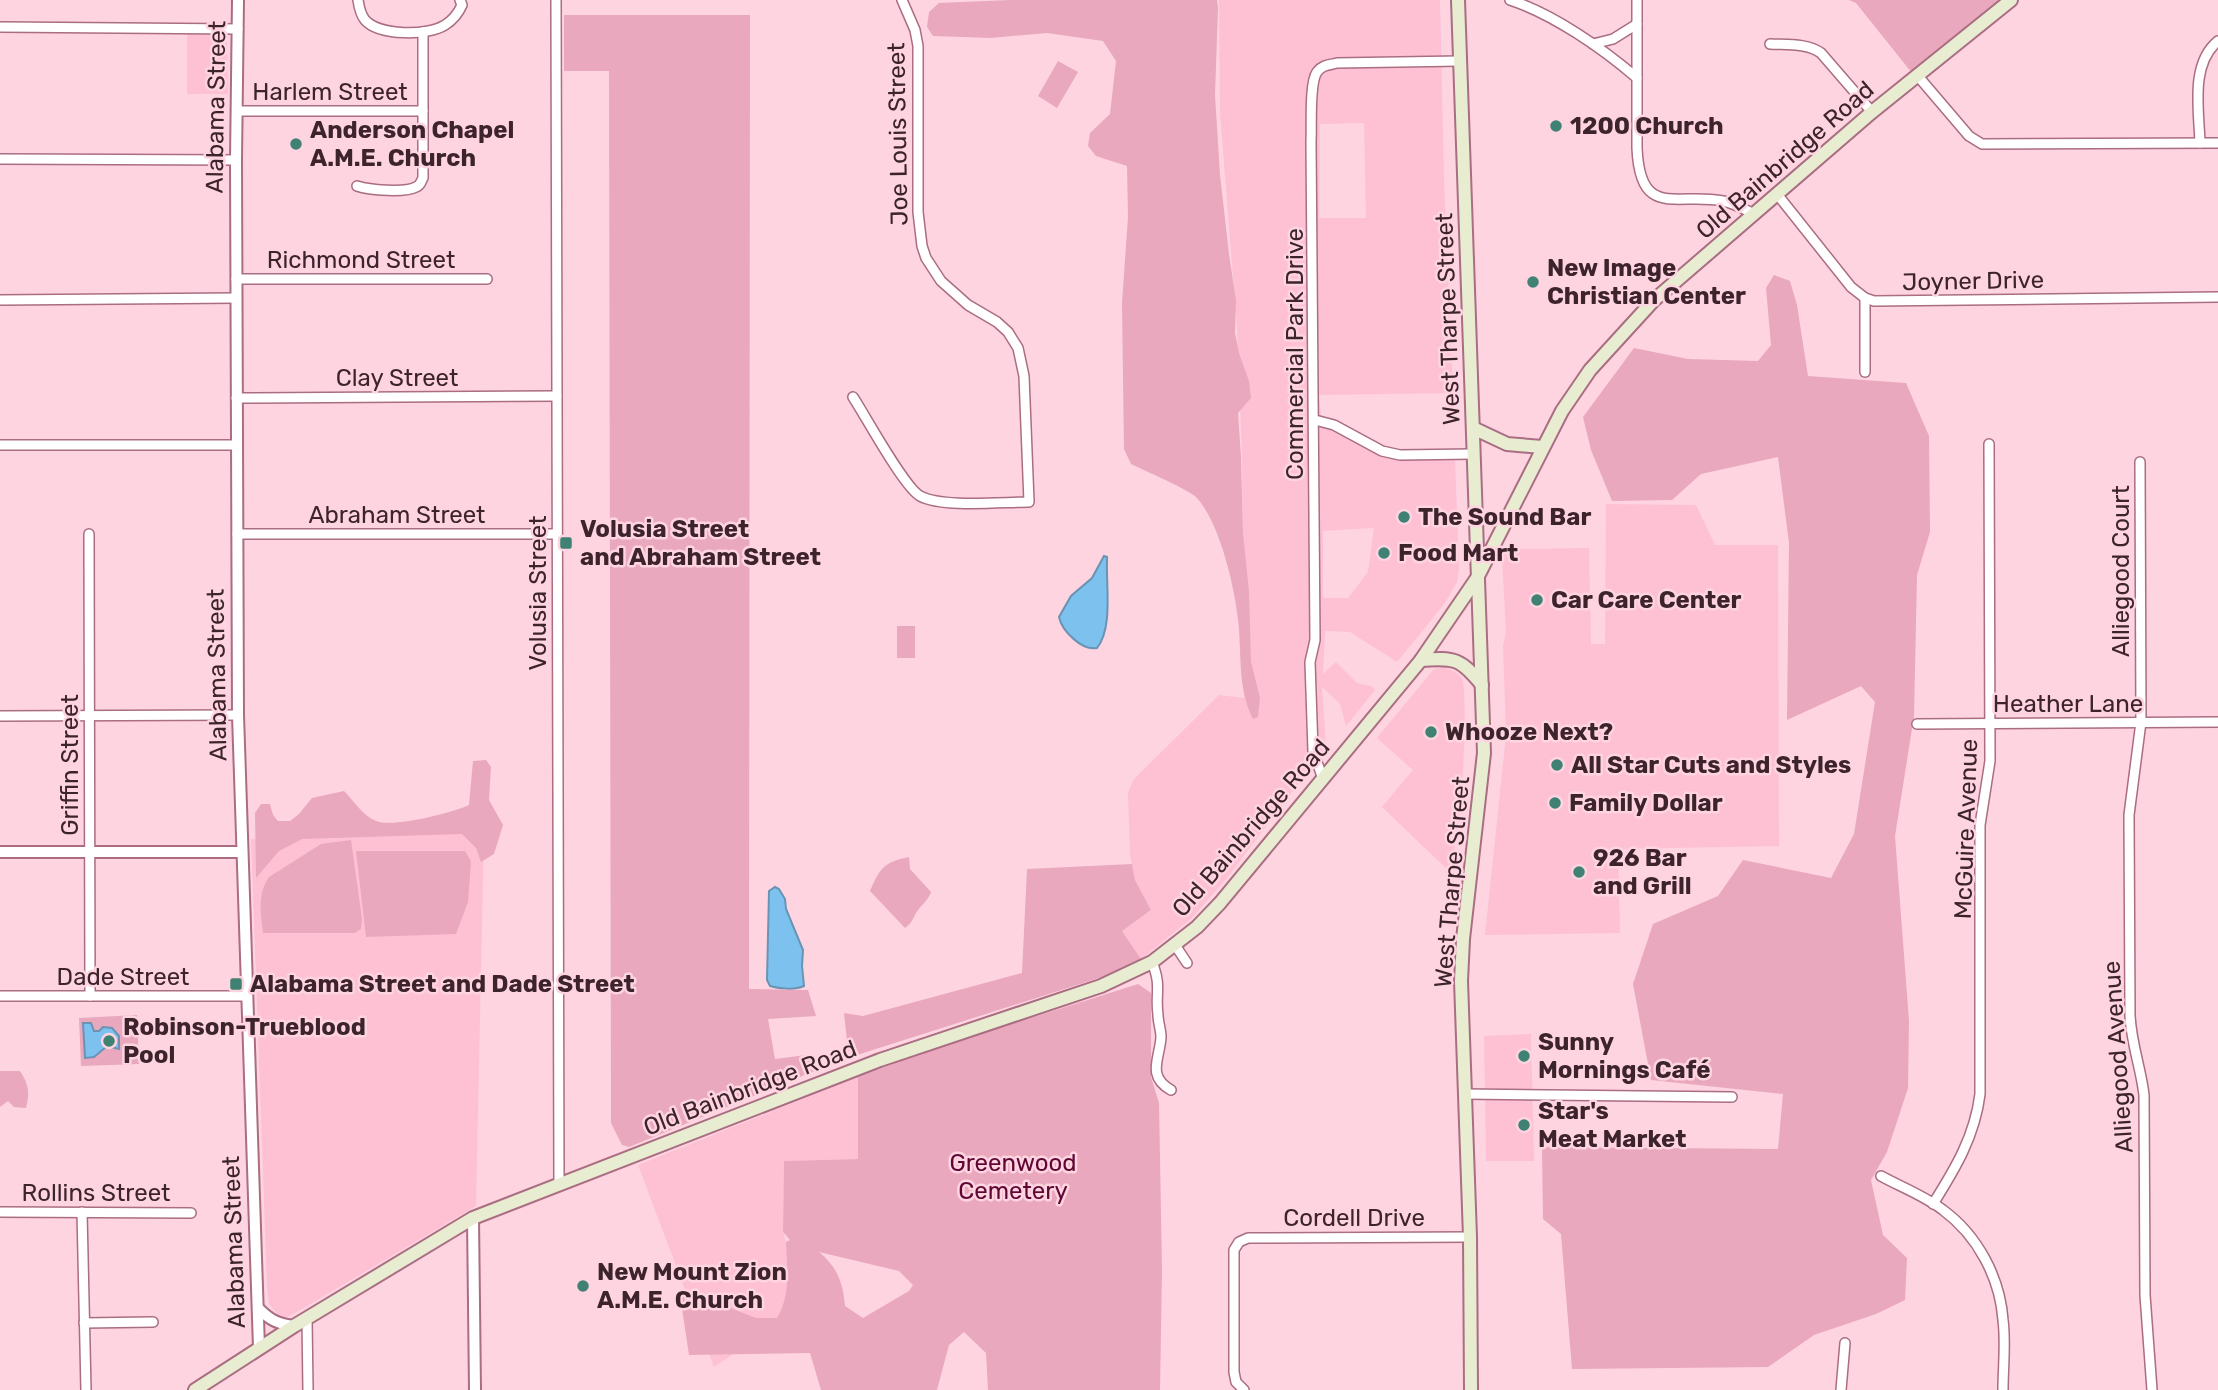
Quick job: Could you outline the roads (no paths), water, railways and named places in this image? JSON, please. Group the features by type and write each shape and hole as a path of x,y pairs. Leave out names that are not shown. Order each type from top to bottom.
{"main road":[{"name":"West Tharpe Street","path":"1458,0 1484,753 1463,939 1461,981 1470,1237 1471,1390"},
{"name":"Old Bainbridge Road","path":"195,1390 294,1326 473,1218 880,1060 1101,986 1152,962 1175,945 1198,927 1220,903 1421,660 1477,578 1562,411 1590,370 1622,333 1653,301 1872,111 2011,0"},
{"path":"1473,428 1507,444 1542,447"},
{"path":"1421,660 1451,659 1466,666 1482,685"}],"street":[{"name":"Alabama Street","path":"238,0 238,715 259,1348"},
{"path":"358,0 363,18 372,26 387,31 423,32 442,27 457,16 462,5 460,0"},
{"name":"Volusia Street","path":"556,0 559,1185"},
{"name":"Joe Louis Street","path":"853,397 905,480 920,496 944,502 1029,502 1024,376 1018,348 1003,327 968,306 941,281 926,258 922,246 918,212 918,46 915,30 902,0"},
{"path":"1510,0 1533,9 1593,44 1637,78"},
{"path":"1637,0 1637,164 1643,183 1657,195 1668,199 1723,201 1754,214"},
{"path":"1593,44 1613,39 1637,23"},
{"path":"0,27 238,29"},
{"path":"357,186 368,190 411,189 416,187 422,178 423,32"},
{"path":"2200,144 2199,72 2206,53 2218,41"},
{"path":"1770,44 1821,52 1872,111"},
{"name":"Commercial Park Drive","path":"1323,779 1313,751 1310,662 1315,640 1311,141 1313,80 1325,66 1337,63 1460,61"},
{"path":"1917,75 1969,136 1982,144 2218,143"},
{"name":"Harlem Street","path":"237,111 423,111"},
{"path":"0,159 236,160"},
{"path":"1777,194 1851,287 1865,298 1865,372"},
{"name":"Richmond Street","path":"236,279 487,279"},
{"name":"Joyner Drive","path":"1865,298 1884,301 2218,297"},
{"path":"0,300 236,298"},
{"name":"Clay Street","path":"236,398 557,396"},
{"path":"1315,420 1334,425 1382,451 1400,455 1473,454"},
{"name":"McGuire Avenue","path":"1933,1204 1965,1148 1978,1114 1980,1094 1980,825 1989,772 1990,723 1989,444"},
{"path":"0,445 236,445"},
{"name":"Alliegood Court","path":"2140,462 2141,722"},
{"name":"Griffin Street","path":"89,534 90,996"},
{"name":"Abraham Street","path":"237,534 556,534"},
{"path":"0,716 238,715"},
{"name":"Alliegood Avenue","path":"2141,722 2129,815 2130,1032 2142,1075 2144,1095 2145,1295 2152,1390"},
{"name":"Heather Lane","path":"1917,724 2218,722"},
{"path":"0,852 242,852"},
{"path":"1175,945 1187,963"},
{"path":"1152,962 1159,985 1157,1014 1161,1037 1155,1065 1159,1080 1171,1090"},
{"name":"Dade Street","path":"0,996 246,996"},
{"path":"1465,1094 1732,1097"},
{"path":"1881,1176 1942,1209 1969,1236 1990,1268 2003,1320 2003,1390"},
{"name":"Rollins Street","path":"0,1212 191,1213"},
{"path":"82,1212 86,1390"},
{"path":"473,1218 475,1390"},
{"name":"Cordell Drive","path":"1241,1388 1234,1372 1234,1250 1239,1242 1248,1238 1470,1237"},
{"path":"258,1308 278,1324 294,1326"},
{"path":"307,1318 308,1390"},
{"path":"84,1323 153,1322"},
{"path":"1841,1390 1844,1343"}],"water":[{"path":"1104,556 1107,557 1107,618 1102,640 1097,648 1091,648 1074,639 1059,617 1071,596 1092,578"},
{"path":"775,887 785,899 786,909 803,950 804,986 787,989 774,987 770,986 767,980 769,891"},
{"path":"83,1023 91,1023 94,1031 103,1027 112,1028 119,1036 119,1049 107,1046 94,1057 85,1058"}],"place":[{"name":"1200 Church","path":"1556,126"},
{"name":"Anderson Chapel A.M.E. Church","path":"296,144"},
{"name":"New Image Christian Center","path":"1533,282"},
{"name":"The Sound Bar","path":"1404,517"},
{"name":"Volusia Street and Abraham Street","path":"566,543"},
{"name":"Food Mart","path":"1384,553"},
{"name":"Car Care Center","path":"1537,600"},
{"name":"Whooze Next?","path":"1431,732"},
{"name":"All Star Cuts and Styles","path":"1557,765"},
{"name":"Family Dollar","path":"1555,803"},
{"name":"926 Bar and Grill","path":"1579,872"},
{"name":"Alabama Street and Dade Street","path":"236,984"},
{"name":"Robinson-Trueblood Pool","path":"109,1041"},
{"name":"Sunny Mornings Café","path":"1524,1056"},
{"name":"Star's Meat Market","path":"1524,1125"},
{"name":"New Mount Zion A.M.E. Church","path":"583,1286"}],"park label":[{"name":"Greenwood Cemetery","path":"1013,1177"}]}
